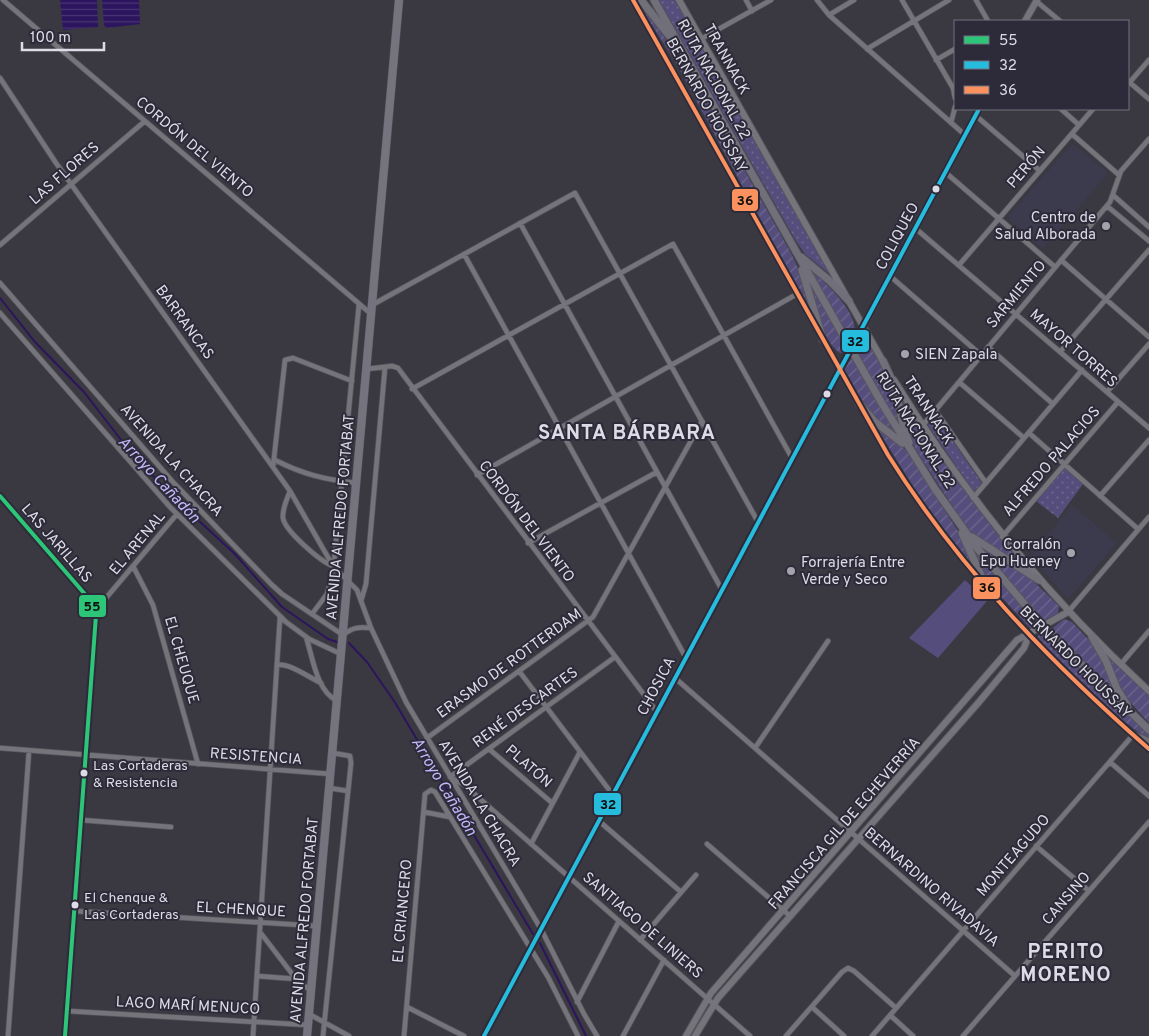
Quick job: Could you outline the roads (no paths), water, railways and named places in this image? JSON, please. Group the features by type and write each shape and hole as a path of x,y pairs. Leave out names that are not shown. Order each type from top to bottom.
{"highway":[{"name":"AVENIDA ALFREDO FORTABAT","path":"308,1036 399,0"}],"main road":[{"path":"641,0 685,55"},
{"name":"RUTA NACIONAL 22","path":"654,0 851,349 911,452 950,511 1043,627 1089,674 1148,729"},
{"path":"791,244 806,280 823,340"},
{"path":"796,252 831,282 849,301"},
{"path":"883,361 895,387 904,429 921,468"},
{"path":"859,403 874,421 895,436 911,452"},
{"path":"950,511 987,589"},
{"path":"963,529 987,548 1039,580"},
{"path":"1092,637 1106,661 1120,696 1148,729"},
{"path":"1133,735 1149,742"}],"street":[{"name":"CORDÓN DEL VIENTO","path":"3,0 372,314"},
{"name":"BERNARDO HOUSSAY","path":"633,0 888,455 923,509 950,546 1029,635 1087,694 1149,749"},
{"name":"TRANNACK","path":"679,0 883,361 973,498 1002,536 1068,612 1149,691"},
{"path":"746,0 752,10"},
{"path":"701,39 771,0"},
{"path":"817,0 829,15 965,135"},
{"path":"829,15 854,0"},
{"path":"902,0 953,88 954,93"},
{"path":"868,49 949,0"},
{"path":"976,0 987,20"},
{"path":"1026,20 1037,0 1059,20"},
{"path":"936,60 954,50"},
{"path":"1149,60 1129,82 1149,99"},
{"name":"BARRANCAS","path":"0,78 71,184 290,491 333,566 348,580"},
{"path":"951,123 954,110"},
{"path":"1062,110 1079,125"},
{"name":"PERÓN","path":"959,265 1092,110"},
{"path":"977,112 1040,171"},
{"name":"COLIQUEO","path":"851,349 977,112"},
{"name":"LAS FLORES","path":"0,245 145,121"},
{"path":"1072,134 1119,175 1149,139"},
{"path":"945,172 1056,267"},
{"name":"SARMIENTO","path":"923,424 1107,206 1114,196 1119,175"},
{"path":"372,305 575,193 758,522"},
{"path":"1114,196 1149,226"},
{"path":"1107,206 1149,241"},
{"path":"520,223 722,590"},
{"name":"MAYOR TORRES","path":"915,228 1149,428"},
{"path":"412,389 673,244 792,458"},
{"path":"1060,352 1149,250"},
{"path":"464,254 686,658"},
{"path":"1061,260 1149,337"},
{"path":"890,276 981,355"},
{"name":"AVENIDA LA CHACRA","path":"0,282 172,481 277,589 343,635"},
{"path":"477,475 797,294"},
{"path":"312,614 327,594 333,566 360,304"},
{"name":"AVENIDA LA CHACRA","path":"0,313 177,514 280,617 306,637 341,654"},
{"name":"ALFREDO PALACIOS","path":"1107,392 1149,344"},
{"path":"988,346 1053,404"},
{"name":"CHOSICA","path":"484,1036 851,349"},
{"path":"273,467 284,360 288,357 293,358 352,381"},
{"name":"CORDÓN DEL VIENTO","path":"386,367 398,368 657,712"},
{"path":"361,600 366,584 386,367 367,369"},
{"path":"973,498 1082,370"},
{"path":"958,382 1024,438"},
{"name":"ALFREDO PALACIOS","path":"1002,536 1118,402"},
{"name":"TRANNACK","path":"935,410 986,483"},
{"name":"ERASMO DE ROTTERDAM","path":"426,738 588,622 601,607 702,421"},
{"path":"1029,433 1138,530"},
{"path":"1100,496 1149,440"},
{"path":"275,460 306,474 357,482"},
{"path":"528,543 657,472"},
{"path":"290,491 283,512 286,525 323,563 333,566"},
{"name":"LAS JARILLAS","path":"0,496 95,608"},
{"name":"EL ARENAL","path":"95,608 177,514"},
{"path":"1068,612 1149,517"},
{"name":"EL CHEUQUE","path":"133,566 153,605 198,764"},
{"name":"AVENIDA LA CHACRA","path":"348,580 361,600 371,628 406,702 541,929 577,1002 597,1036"},
{"path":"65,1036 95,608"},
{"name":"FRANCISCA GIL DE ECHEVERRÍA","path":"686,1036 707,998 1017,640 1068,612"},
{"path":"253,1036 280,617"},
{"path":"343,635 350,629 358,627 371,628"},
{"path":"1121,664 1149,631"},
{"name":"FRANCISCA GIL DE ECHEVERRÍA","path":"695,1036 713,1004 979,702 1024,648 1029,635"},
{"path":"306,637 321,683 325,691 337,700"},
{"path":"755,748 828,640"},
{"name":"RENÉ DESCARTES","path":"450,778 615,657"},
{"path":"277,665 289,666 302,675 321,683"},
{"path":"519,671 613,795"},
{"name":"BERNARDINO RIVADAVIA","path":"675,678 1015,976"},
{"path":"971,695 979,702"},
{"name":"MONTEAGUDO","path":"872,1036 1133,735"},
{"name":"RESISTENCIA","path":"0,748 331,774"},
{"name":"PLATÓN","path":"489,749 551,802"},
{"path":"8,1036 29,751"},
{"path":"531,844 551,802 580,752"},
{"path":"323,1036 350,756 332,753"},
{"path":"1110,762 1149,796"},
{"name":"SANTIAGO DE LINIERS","path":"450,778 463,784 750,1036"},
{"path":"330,788 348,791"},
{"name":"EL CRIANCERO","path":"404,1036 425,794 429,790 435,792 450,817"},
{"path":"424,812 450,817 531,949 578,1036"},
{"path":"81,820 171,827"},
{"path":"599,821 681,892"},
{"name":"CANSINO","path":"963,1036 1149,822"},
{"path":"707,844 790,916"},
{"path":"1036,846 1089,891"},
{"path":"640,940 696,875"},
{"name":"EL CHENQUE","path":"74,911 317,926"},
{"path":"577,1002 619,922"},
{"path":"260,932 296,978 311,992"},
{"path":"623,1036 664,960"},
{"path":"786,1036 842,972 848,968 854,970 896,1008"},
{"path":"257,976 296,978"},
{"path":"407,1007 464,1036"},
{"path":"812,1007 844,1036"},
{"name":"LAGO MARÍ MENUCO","path":"67,1011 308,1024"},
{"path":"309,1014 349,1036"},
{"path":"890,1015 913,1036"}],"waterway":[{"name":"Arroyo Cañadón","path":"0,298 35,342 84,392 132,454 175,499 234,553 282,607 328,639 337,642"},
{"name":"Arroyo Cañadón","path":"349,643 367,662 394,701 533,934"},
{"name":"Arroyo Cañadón","path":"540,943 586,1036"}],"place":[{"name":"Centro de Salud Alborada","path":"1106,226"},
{"name":"SIEN Zapala","path":"905,354"},
{"name":"Corralón Epu Hueney","path":"1071,553"},
{"name":"Forrajería Entre Verde y Seco","path":"791,571"},
{"name":"Las Cortaderas & Resistencia","path":"84,773"},
{"name":"El Chenque & Las Cortaderas","path":"75,905"}],"district":[{"name":"SANTA BÁRBARA","path":"627,432"},
{"name":"PERITO MORENO","path":"1066,962"}]}
